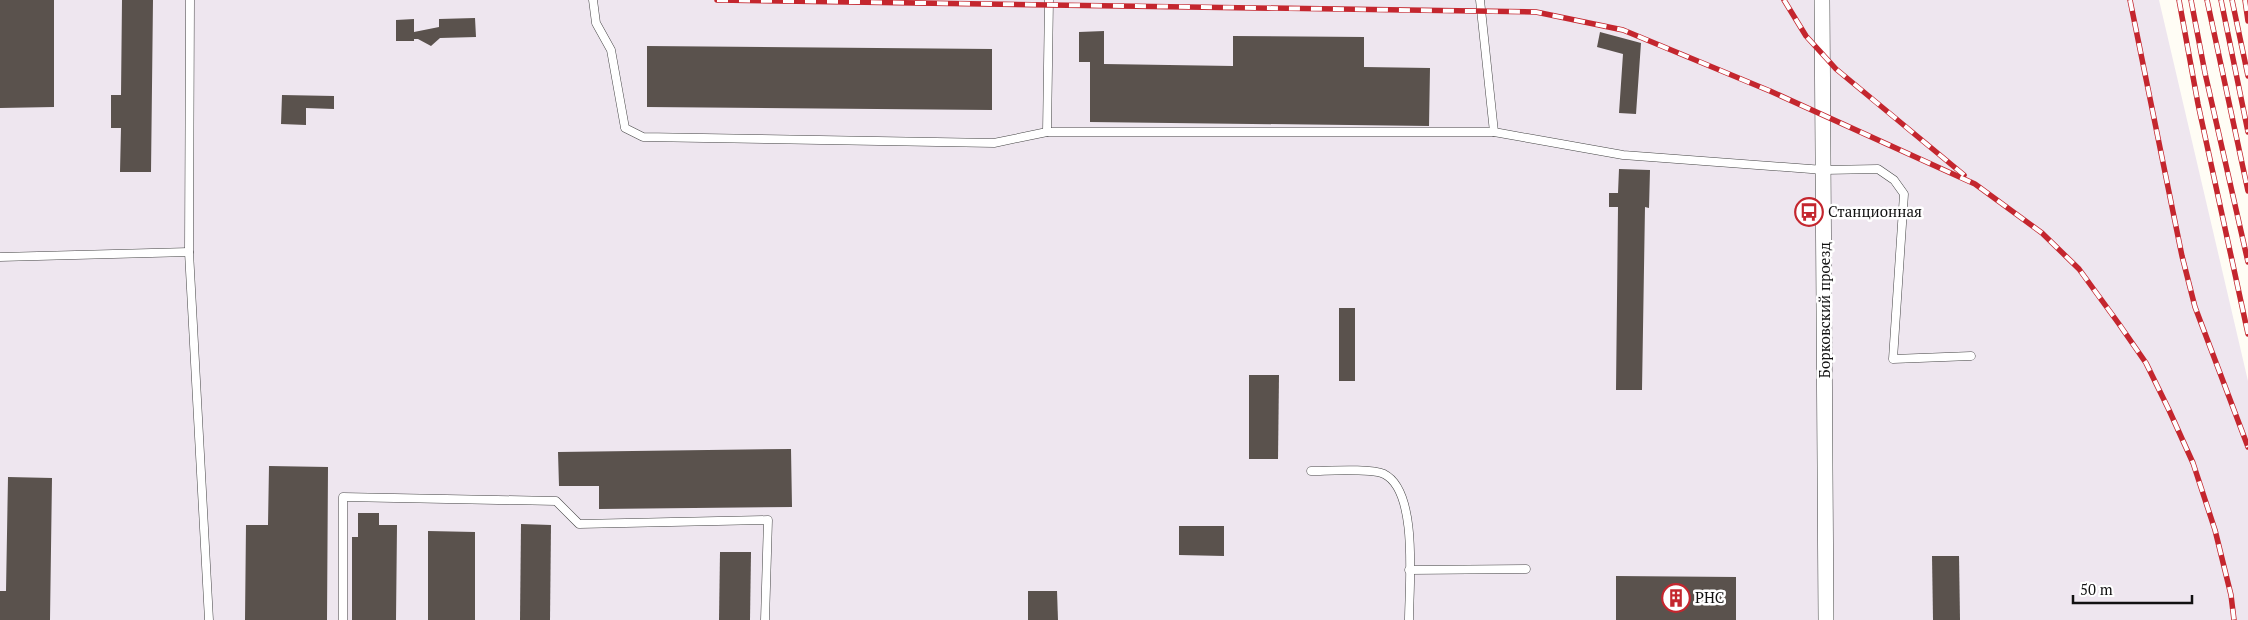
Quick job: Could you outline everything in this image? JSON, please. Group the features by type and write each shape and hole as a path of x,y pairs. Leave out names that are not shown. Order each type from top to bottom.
{"street":[{"name":"Борковский проезд","path":"1822,0 1826,620"}],"lane":[{"path":"190,0 189,252 209,620"},
{"path":"593,0 596,23 611,50 625,128 643,137 994,143 1046,132 1494,132 1623,155 1824,170 1878,169 1894,180 1904,194 1893,359 1971,356"},
{"path":"1046,132 1049,0"},
{"path":"1480,0 1494,132"},
{"path":"0,257 189,252"},
{"path":"1311,471 1366,471 1383,474 1396,484 1402,496 1408,518 1409,620"},
{"path":"343,620 343,497 556,501 579,524 768,520 765,620"},
{"path":"1409,570 1526,569"}],"shaded area":[{"path":"0,0 2159,0 2248,381 2248,620 0,620"}],"building":[{"path":"0,0 54,0 54,107 0,108"},
{"path":"122,0 153,0 151,172 120,172 121,128 111,128 111,95 121,95"},
{"path":"475,18 476,37 440,38 431,46 418,39 414,39 414,41 396,41 396,20 414,19 414,32 439,27 439,19"},
{"path":"1104,31 1104,64 1233,66 1233,36 1364,37 1364,67 1430,68 1429,126 1090,122 1090,62 1079,62 1079,32"},
{"path":"1600,32 1641,43 1636,114 1619,113 1623,54 1597,47"},
{"path":"647,46 992,49 992,110 647,107"},
{"path":"282,95 334,96 334,109 306,108 306,125 281,124"},
{"path":"1619,169 1650,170 1649,208 1645,207 1642,390 1616,390 1618,207 1609,207 1609,193 1618,193"},
{"path":"1339,308 1355,308 1355,381 1339,381"},
{"path":"1249,375 1279,375 1278,459 1249,459"},
{"path":"791,449 792,507 599,509 599,486 559,486 558,452"},
{"path":"269,466 328,467 327,620 245,620 246,525 268,525"},
{"path":"8,477 52,478 50,620 0,620 0,591 6,591"},
{"path":"358,513 379,513 379,525 397,525 396,620 352,620 352,537 358,537"},
{"path":"521,524 551,525 550,620 520,620"},
{"path":"1179,526 1224,526 1224,556 1179,555"},
{"path":"428,531 475,532 475,620 428,620"},
{"path":"720,552 751,552 750,620 719,620"},
{"path":"1932,556 1959,556 1960,620 1933,620"},
{"name":"РНС","path":"1616,576 1736,577 1736,620 1616,620"},
{"path":"1028,591 1057,591 1058,620 1028,620"}],"railway":[{"path":"717,0 1536,12 1623,30 1770,91 1975,184 2042,233 2079,269 2146,363 2193,463 2215,530 2231,595 2234,620"},
{"path":"1784,0 1806,36 1836,69 1964,175"},
{"path":"2130,0 2182,256 2195,307 2248,447"},
{"path":"2179,0 2198,104 2248,334"},
{"path":"2191,0 2205,73 2248,262"},
{"path":"2207,0 2248,191"},
{"path":"2221,0 2248,132"},
{"path":"2232,0 2248,76"},
{"path":"2245,0 2248,21"}],"place":[{"name":"Станционная","path":"1809,212"},
{"name":"РНС","path":"1676,598"}]}
